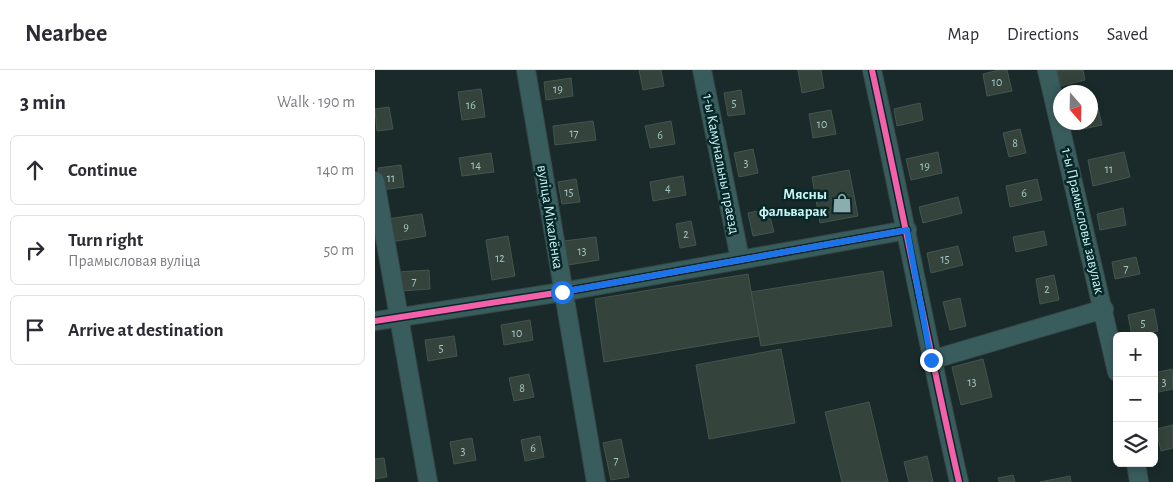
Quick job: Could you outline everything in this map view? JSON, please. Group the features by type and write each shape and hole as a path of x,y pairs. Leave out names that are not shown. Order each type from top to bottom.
{"street":[{"name":"вуліца Міхалёнка","path":"526,70 562,292 596,482"},
{"name":"1-ы Камунальны праезд","path":"702,70 740,259"},
{"path":"872,70 907,230 931,360 959,482"},
{"name":"1-ы Прамысловы завулак","path":"1047,70 1113,353"},
{"path":"375,180 428,482"},
{"path":"375,321 562,292 907,230"},
{"path":"931,360 1104,309"},
{"path":"1137,467 1139,482"}],"building":[{"path":"639,70 661,70 664,86 643,90"},
{"path":"798,70 821,70 824,88 802,93"},
{"path":"1007,70 1012,91 987,96 983,74"},
{"path":"1057,70 1083,70 1085,80 1061,85"},
{"path":"571,78 573,96 546,100 544,82"},
{"path":"481,89 485,117 462,120 458,92"},
{"path":"741,90 745,114 728,116 724,93"},
{"path":"920,103 923,120 897,126 894,109"},
{"path":"389,107 393,129 377,131 375,109"},
{"path":"1098,108 1102,125 1098,126"},
{"path":"831,110 836,134 813,138 809,114"},
{"path":"593,121 596,140 555,145 553,126"},
{"path":"671,121 675,144 650,148 645,126"},
{"path":"1020,129 1026,153 1009,157 1003,133"},
{"path":"753,149 758,173 739,177 734,153"},
{"path":"938,152 942,173 911,180 906,159"},
{"path":"1124,152 1130,177 1093,186 1088,160"},
{"path":"491,153 494,172 462,176 459,158"},
{"path":"401,165 404,187 381,190 378,168"},
{"path":"849,170 858,216 820,223 812,177"},
{"path":"683,176 686,195 653,201 650,182"},
{"path":"576,179 580,202 562,204 558,182"},
{"path":"1037,179 1042,200 1010,207 1006,186"},
{"path":"958,197 962,213 923,223 919,207"},
{"path":"1123,208 1126,225 1100,230 1097,214"},
{"path":"768,209 774,232 753,236 748,213"},
{"path":"422,214 426,236 391,242 387,219"},
{"path":"691,221 696,245 680,248 676,224"},
{"path":"1044,231 1047,245 1016,252 1013,237"},
{"path":"508,236 515,276 492,280 486,240"},
{"path":"596,237 599,260 568,265 564,241"},
{"path":"958,246 963,265 931,273 927,253"},
{"path":"1136,257 1140,274 1115,279 1112,262"},
{"path":"429,270 430,289 400,291 398,272"},
{"path":"883,271 892,326 761,346 751,292"},
{"path":"748,274 759,336 604,362 595,299"},
{"path":"1054,275 1059,300 1040,304 1036,279"},
{"path":"960,298 966,326 950,330 943,302"},
{"path":"1154,309 1158,331 1131,332 1128,315"},
{"path":"530,320 533,340 504,345 501,325"},
{"path":"454,336 457,356 428,361 425,340"},
{"path":"781,349 795,423 709,439 696,365"},
{"path":"983,359 992,397 961,405 952,367"},
{"path":"1172,369 1173,389 1158,392 1158,372"},
{"path":"529,374 534,397 514,401 509,378"},
{"path":"869,402 888,482 842,482 825,412"},
{"path":"1173,425 1173,448 1161,451 1158,429"},
{"path":"540,436 544,457 525,461 521,440"},
{"path":"472,438 476,460 454,464 450,442"},
{"path":"621,439 629,477 611,480 603,443"},
{"path":"927,456 933,482 909,482 904,462"},
{"path":"384,458 387,477 375,479 375,459"},
{"path":"1013,475 1015,482 999,482 998,478"},
{"path":"1070,476 1071,482 1040,482"}],"cycle path":[{"path":"872,70 959,482"},
{"path":"375,321 562,292 907,230"}],"place":[{"name":"Мясны фальварак","path":"842,203"}],"route":[{"path":"562,292 907,230 931,360"}]}
